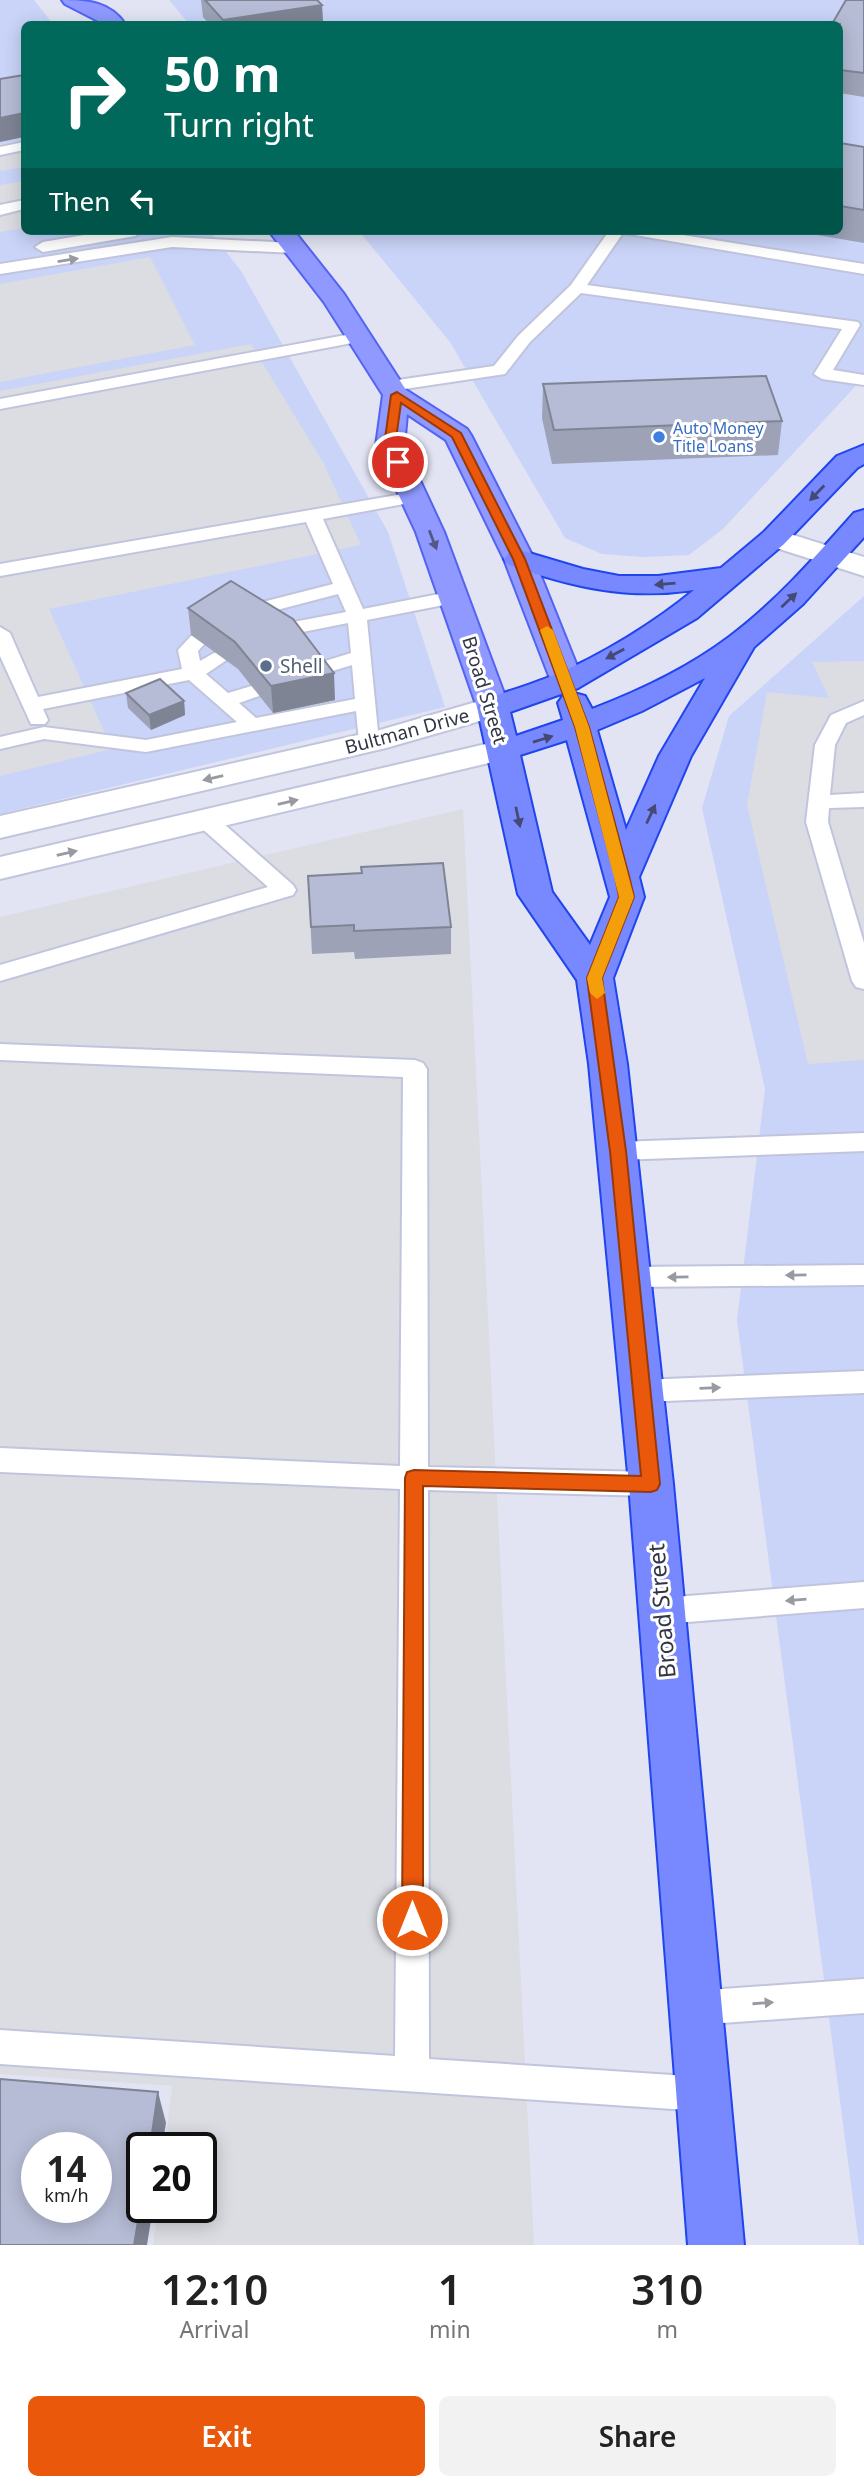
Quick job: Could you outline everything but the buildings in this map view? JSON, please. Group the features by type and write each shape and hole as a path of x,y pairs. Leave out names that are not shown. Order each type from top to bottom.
{"highway":[{"name":"Bultman Drive","path":"493,707 567,681 686,612 774,538 847,462 864,453"},
{"name":"Bultman Drive","path":"503,750 582,727 671,686 744,641 831,556 864,519"},
{"path":"519,559 564,575 635,586 666,585 732,575"},
{"path":"622,876 675,756 744,641"},
{"name":"Broad Street","path":"567,681 582,727 627,897 595,978"},
{"name":"Broad Street","path":"493,707 536,894 595,978 618,1151 651,1484 716,2245"}],"main road":[{"path":"72,0 111,14"},
{"name":"Broad Street","path":"287,239 362,337 394,391 457,435 519,559 567,681"},
{"name":"Broad Street","path":"394,391 390,446 454,597 493,707"}],"street":[{"path":"774,538 864,567"},
{"name":"Bultman Drive","path":"0,827 369,742 493,707"},
{"name":"Bultman Drive","path":"0,868 503,750"}],"lane":[{"path":"0,150 21,146"},
{"path":"0,209 21,206"},
{"path":"0,255 112,235"},
{"path":"394,391 499,370 524,339 577,288 614,235"},
{"path":"654,235 864,269"},
{"path":"0,269 172,243 287,239"},
{"path":"577,288 858,326"},
{"path":"864,309 858,326 822,374 864,380"},
{"path":"0,404 362,337"},
{"path":"0,570 414,498"},
{"path":"313,515 356,616 369,742"},
{"path":"242,613 344,587"},
{"path":"272,632 454,597"},
{"path":"0,633 44,733"},
{"path":"198,640 188,650 193,673 252,725"},
{"path":"313,671 360,656"},
{"path":"31,705 193,673 221,657"},
{"path":"226,701 255,691"},
{"path":"0,743 44,733 146,746 366,703"},
{"path":"864,707 838,719 825,745 817,822 864,981"},
{"path":"819,802 864,800"},
{"path":"0,973 285,890 207,821"},
{"path":"0,1052 415,1069 412,2076"},
{"path":"618,1151 864,1142"},
{"path":"631,1277 864,1275"},
{"path":"641,1391 864,1382"},
{"path":"0,1460 414,1478 651,1484"},
{"path":"662,1611 864,1595"},
{"path":"695,2008 864,1996"},
{"path":"0,2047 703,2094"}],"shaded area":[{"path":"0,0 34,0 51,21 21,21 21,235 213,235 241,271 388,532 445,707 0,814"},
{"path":"169,0 864,0 864,377 723,529 689,555 644,557 602,554 565,538 450,342 362,235 843,235 843,21 186,21"},
{"path":"21,140 21,168 0,171 0,144"},
{"path":"21,182 21,228 0,232 0,185"},
{"path":"150,257 195,345 0,382 0,284"},
{"path":"251,344 324,464 361,545 49,609 112,749 0,776 0,391"},
{"path":"864,596 864,2245 859,2245 737,1320 765,1089 702,808 729,716"},
{"path":"864,661 864,1060 808,1064 747,805 767,692 829,698 812,662"},
{"path":"463,809 534,2245 153,2245 156,2223 217,2223 217,2132 167,2132 172,2086 0,2074 0,917"}],"slow traffic":[{"path":"547,630 582,727 627,897 595,978 597,993"}],"place":[{"name":"Auto Money Title Loans","path":"659,437"},
{"name":"Shell","path":"266,666"}],"route":[{"path":"398,462 390,446 397,395 457,435 519,559 567,681 582,727 622,876 627,897 595,978 618,1151 651,1484 414,1478 412,1920"}]}
